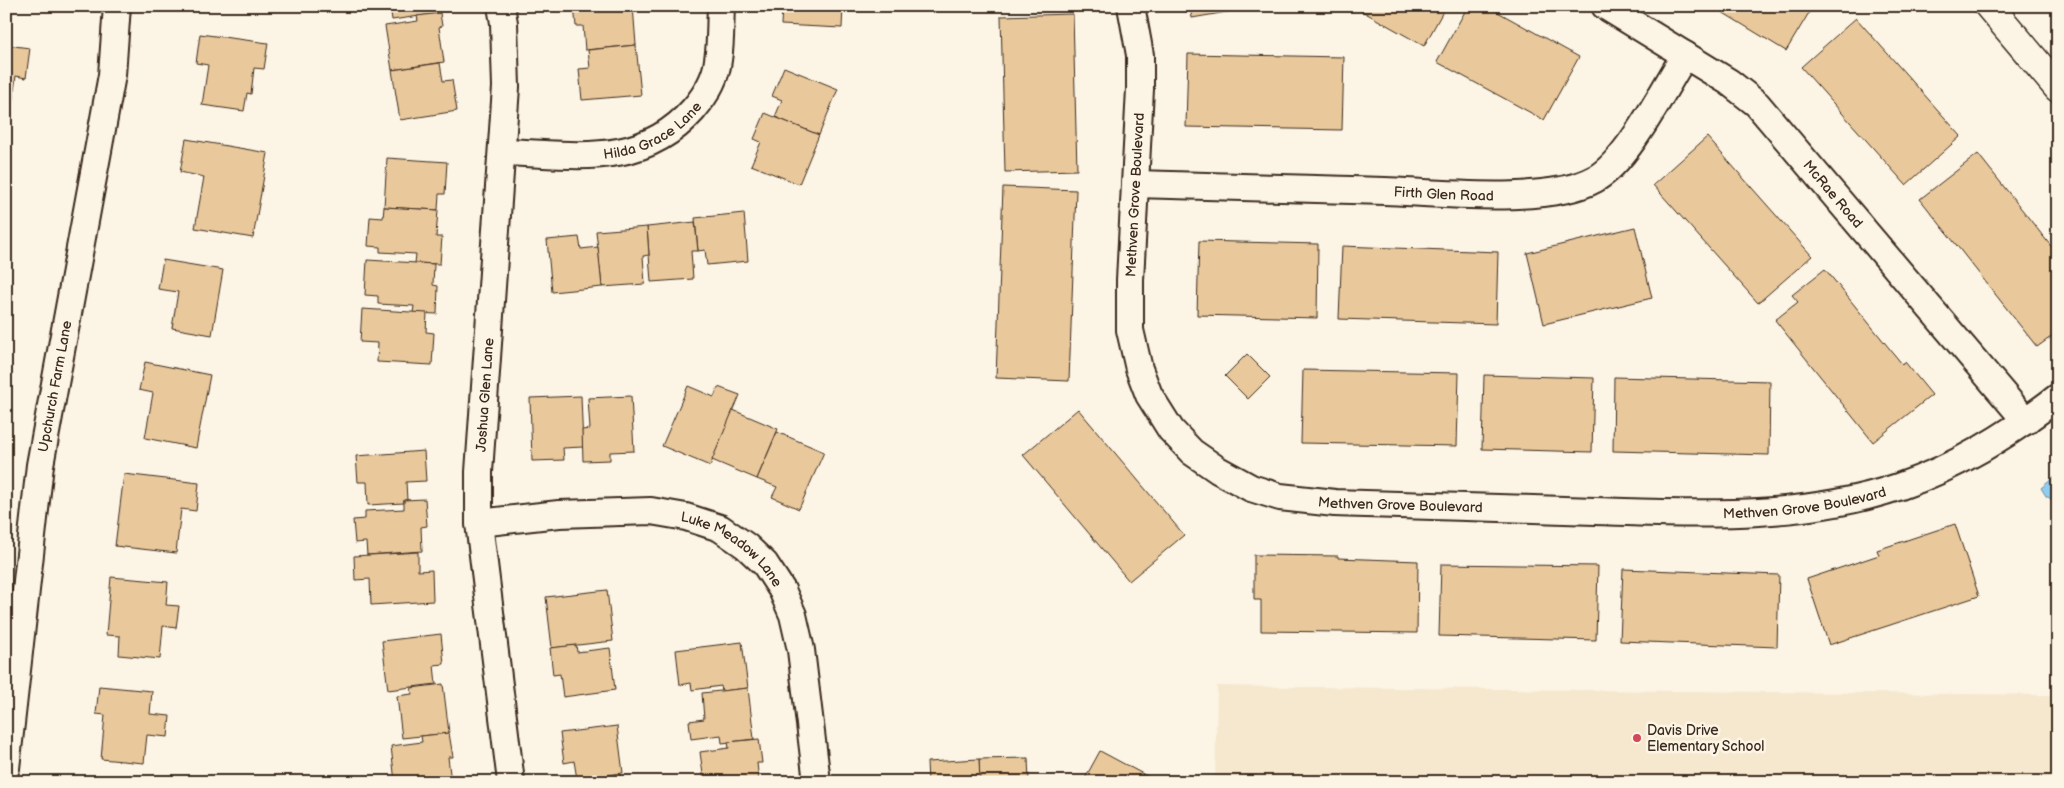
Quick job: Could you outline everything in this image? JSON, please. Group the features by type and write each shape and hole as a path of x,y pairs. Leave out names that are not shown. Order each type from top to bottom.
{"street":[{"name":"Upchurch Farm Lane","path":"6,768 40,465 112,75 117,6"},
{"name":"Joshua Glen Lane","path":"501,6 504,23 506,87 480,472 480,522 512,782"},
{"name":"Hilda Grace Lane","path":"503,152 597,155 623,153 653,141 681,124 700,102 711,84 718,61 721,6"},
{"name":"Methven Grove Boulevard","path":"1130,6 1140,55 1130,280 1130,330 1139,369 1149,395 1171,430 1192,452 1218,470 1251,488 1280,497 1335,503 1700,514 1774,512 1832,504 1897,488 1950,466 1991,444 2058,397"},
{"name":"McRae Road","path":"1605,6 1729,82 1757,104 2026,421"},
{"path":"1989,6 2058,88"},
{"name":"Firth Glen Road","path":"1135,184 1492,194 1552,193 1576,187 1596,179 1621,157 1685,55"},
{"name":"Luke Meadow Lane","path":"480,522 559,514 651,510 686,516 720,528 746,546 765,564 782,590 793,615 801,650 817,782"}],"shaded area":[{"name":"Davis Drive Elementary School","path":"1217,686 2058,695 2058,782 1215,782"}],"water":[{"path":"2058,474 2058,503 2046,496 2041,488"}],"building":[{"path":"390,6 439,6 440,13 392,20"},
{"path":"574,6 633,6 636,45 585,50 583,26 576,26"},
{"path":"782,6 843,6 842,28 781,25"},
{"path":"1190,6 1262,6 1192,18"},
{"path":"1353,6 1446,6 1424,46"},
{"path":"1468,6 1487,6 1579,57 1544,120 1437,62"},
{"path":"1712,6 1813,6 1786,51"},
{"path":"440,13 442,26 439,27 444,62 392,70 385,26 418,21 417,16"},
{"path":"1073,14 1077,170 1005,172 1001,16"},
{"path":"1856,18 1961,136 1906,185 1801,67"},
{"path":"200,34 268,43 264,69 254,68 251,94 247,93 244,111 202,105 208,65 196,63"},
{"path":"6,45 30,48 26,78 16,76 10,122 6,122"},
{"path":"636,45 641,95 582,100 579,69 590,68 588,50"},
{"path":"1188,54 1344,57 1342,130 1186,127"},
{"path":"440,63 443,81 452,80 457,111 400,120 392,70"},
{"path":"784,67 838,89 819,135 775,117 782,100 772,96"},
{"path":"765,113 819,135 799,184 751,165 761,142 754,139"},
{"path":"1707,137 1812,256 1758,303 1653,185"},
{"path":"186,139 268,153 253,238 195,228 204,177 180,172"},
{"path":"1978,154 2058,255 2058,332 2037,347 1920,199"},
{"path":"387,158 447,162 445,194 439,194 438,210 384,207"},
{"path":"1003,187 1076,190 1069,381 996,378"},
{"path":"384,207 438,210 436,237 442,237 440,264 415,263 416,254 380,252 380,247 368,246 370,217 383,218"},
{"path":"744,213 748,261 707,265 705,250 698,251 695,218"},
{"path":"695,222 698,251 691,251 693,279 651,282 647,227"},
{"path":"647,227 649,255 643,256 645,284 602,287 596,231"},
{"path":"1635,227 1652,298 1544,324 1527,253"},
{"path":"579,237 581,249 598,247 602,287 552,292 547,240"},
{"path":"1199,241 1318,244 1317,318 1197,315"},
{"path":"1342,246 1498,252 1496,324 1339,319"},
{"path":"163,260 223,270 212,335 172,328 178,292 158,289"},
{"path":"367,260 434,264 433,285 438,286 437,314 413,313 414,306 378,304 378,296 365,295"},
{"path":"1825,269 1902,364 1905,362 1932,395 1873,442 1775,320 1798,302 1792,295"},
{"path":"362,309 427,313 426,332 434,333 432,365 377,362 378,343 360,342"},
{"path":"1247,354 1270,377 1248,399 1225,376"},
{"path":"145,362 210,375 196,448 145,438 153,393 139,390"},
{"path":"1303,370 1459,373 1457,446 1301,443"},
{"path":"1484,375 1594,378 1592,452 1482,449"},
{"path":"1614,377 1770,381 1769,455 1613,451"},
{"path":"688,386 714,397 718,387 740,395 710,466 662,446"},
{"path":"581,396 583,447 563,448 564,460 532,461 530,398"},
{"path":"631,396 634,451 610,452 610,460 583,461 582,430 590,429 588,398"},
{"path":"1078,409 1184,535 1129,581 1023,455"},
{"path":"733,410 778,429 757,479 712,460"},
{"path":"777,432 824,452 799,509 772,497 777,487 757,479"},
{"path":"424,451 426,481 406,482 407,500 404,500 404,503 368,505 367,482 358,482 356,456"},
{"path":"124,474 199,483 196,511 181,509 176,553 115,546"},
{"path":"425,499 427,526 421,527 422,551 367,555 366,542 355,543 353,520 365,519 365,511 404,509 404,500"},
{"path":"1955,524 1979,596 1829,645 1807,579 1879,555 1877,550"},
{"path":"418,552 418,571 432,570 433,601 371,605 370,579 355,580 354,556"},
{"path":"1254,555 1338,556 1338,558 1418,561 1417,633 1261,631 1261,600 1254,600"},
{"path":"1441,564 1598,566 1596,640 1439,636"},
{"path":"1623,569 1779,575 1777,647 1620,641"},
{"path":"111,577 168,582 166,605 179,606 176,628 163,626 160,659 119,655 120,636 106,635"},
{"path":"607,590 613,641 552,648 546,597"},
{"path":"441,634 444,664 434,665 436,684 388,690 382,641"},
{"path":"742,642 748,688 722,691 721,686 692,690 691,683 680,685 676,650"},
{"path":"576,645 577,652 610,648 615,690 563,697 560,674 553,675 550,648"},
{"path":"443,684 449,733 402,738 397,696 412,694 411,688"},
{"path":"99,686 152,691 150,714 170,716 168,737 147,735 144,763 101,759 105,715 96,714"},
{"path":"748,688 754,739 722,743 721,735 691,739 689,721 704,719 702,693"},
{"path":"617,726 623,773 577,779 574,761 564,763 560,733"},
{"path":"449,733 453,757 448,757 451,782 395,782 391,746 422,742 421,736"},
{"path":"759,739 762,763 757,763 759,782 704,782 700,752 729,748 728,742"},
{"path":"1100,751 1143,774 1139,782 1083,782"},
{"path":"1028,758 1029,782 980,782 979,759"},
{"path":"979,759 980,782 928,782 927,762"},
{"path":"620,774 621,782 569,782 569,780"},
{"path":"1143,774 1158,782 1139,782"}],"place":[{"name":"Davis Drive Elementary School","path":"1637,738"}]}
